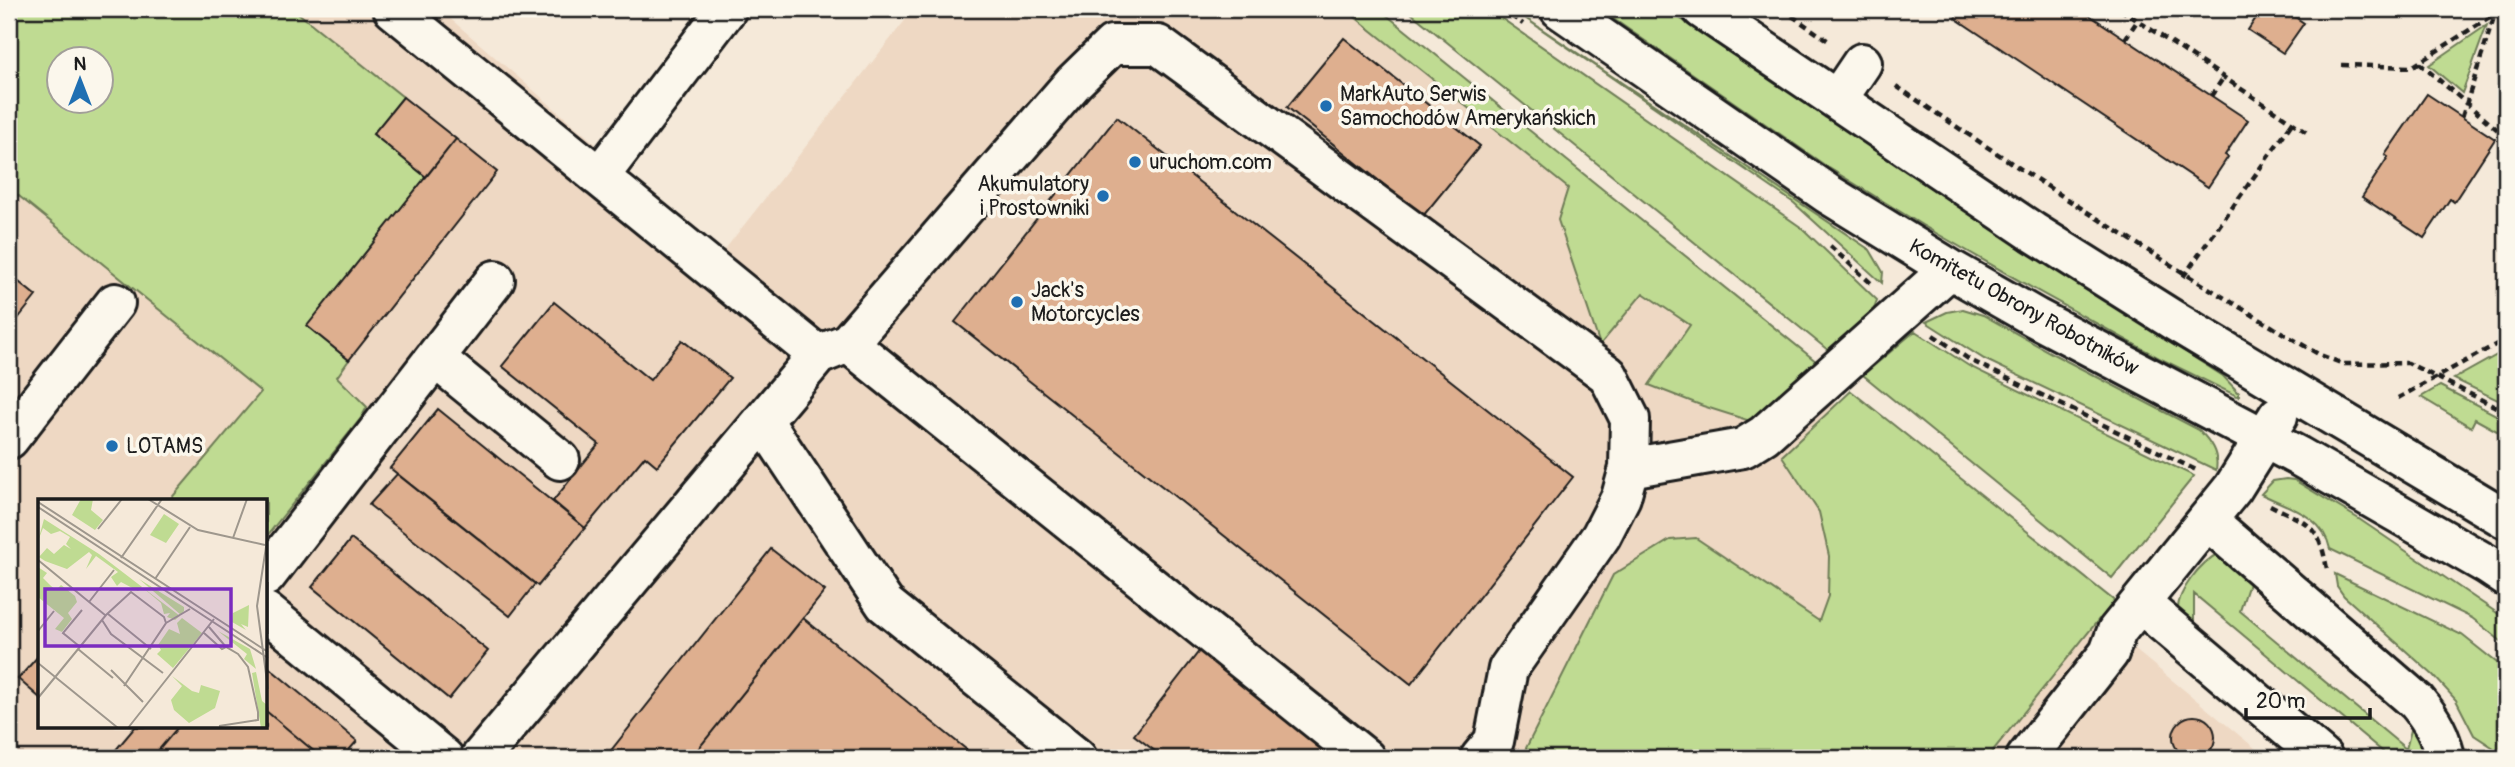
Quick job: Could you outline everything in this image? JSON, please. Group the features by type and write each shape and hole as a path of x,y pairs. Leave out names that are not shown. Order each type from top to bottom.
{"street":[{"path":"393,9 599,177 833,349 1365,758"},
{"path":"599,177 727,9"},
{"name":"Komitetu Obrony Robotników","path":"1560,9 1828,194 1950,269 2036,318 2264,438 2476,558 2506,578"},
{"path":"1702,9 2033,232 2292,393 2506,519"},
{"path":"480,758 764,422 1074,82 1112,45 1158,44 1608,375 1630,419 1629,468 1621,497 1601,536 1508,669 1494,741 1480,758"},
{"path":"1837,100 1862,63"},
{"path":"1629,468 1743,448 1764,435 1950,269"},
{"path":"268,573 495,280"},
{"path":"9,439 115,303"},
{"path":"435,358 560,460"},
{"path":"2026,758 2109,653 2117,631 2233,488 2292,393"},
{"path":"764,422 885,604 1077,758"},
{"path":"2207,520 2417,702 2430,718 2442,742 2445,758"},
{"path":"2140,603 2323,758"},
{"path":"268,613 444,758"}],"path":[{"path":"1782,9 2018,168 2185,275 2331,360 2359,365 2408,363 2506,412"},
{"path":"2120,9 2308,133"},
{"path":"2342,65 2412,67 2495,11 2502,9"},
{"path":"2462,117 2495,11"},
{"path":"2125,39 2138,20"},
{"path":"2419,63 2506,137"},
{"path":"2211,96 2224,77"},
{"path":"2175,285 2185,275 2292,123"},
{"path":"1931,333 1970,360 2201,472"},
{"path":"2398,398 2506,339"}],"shaded area":[{"path":"9,9 439,9 722,253 914,9 1345,9 1816,388 2267,758 9,758"}],"green space":[{"path":"9,9 147,9 154,15 160,9 293,9 403,97 373,134 426,177 307,326 349,360 337,377 367,407 361,418 268,534 268,499 171,499 261,392 9,188"},
{"path":"1345,9 1379,9 1817,362 1750,421 1649,385 1690,325 1643,293 1600,345 1558,220 1568,188"},
{"path":"1406,9 1488,9 1802,228 1877,300 1873,311 1829,351"},
{"path":"1512,9 1870,250 1883,272 1882,283 1794,203"},
{"path":"1599,9 1666,9 1980,221 2223,376 2239,393 2239,397 2159,358 1922,225 1829,168"},
{"path":"2487,25 2462,93 2429,65"},
{"path":"1963,309 1983,315 2199,430 2213,448 2216,470 1984,359 1926,322 1947,312"},
{"path":"1915,331 1969,366 2194,476 2112,578 1863,375"},
{"path":"2506,350 2506,404 2454,379"},
{"path":"2440,386 2506,420 2506,436 2475,419 2471,427 2421,397"},
{"path":"1851,391 2117,603 2102,621 2099,619 1987,758 1524,758 1522,756 1613,575 1670,540 1696,538 1819,621 1828,596 1829,556 1819,512 1782,456"},
{"path":"2294,480 2359,519 2506,619 2506,645 2472,618 2330,549 2326,537 2312,520 2261,494 2273,481"},
{"path":"2219,553 2253,571 2240,611 2406,749 2415,715 2432,758 2382,758 2383,752 2194,594 2194,629 2178,614 2181,597 2191,579 2205,563"},
{"path":"2335,574 2462,635 2506,670 2506,756 2474,735 2456,700 2433,675 2344,596 2337,586"}],"building":[{"path":"1961,9 2080,9 2248,120 2208,187 1955,18"},
{"path":"2262,9 2283,9 2304,23 2283,53 2248,30"},
{"path":"1344,38 1480,146 1423,216 1287,107"},
{"path":"2427,94 2495,139 2454,202 2450,199 2424,238 2362,197 2388,157 2385,155"},
{"path":"403,97 456,139 426,177 373,134"},
{"path":"1117,117 1573,477 1411,684 955,322"},
{"path":"456,139 497,172 349,360 307,326"},
{"path":"9,274 36,296 9,330"},
{"path":"554,302 650,380 682,340 730,378 657,466 645,456 585,528 553,501 599,444 502,366"},
{"path":"438,409 585,528 538,586 390,468"},
{"path":"397,474 535,584 510,616 369,505"},
{"path":"351,539 488,651 449,699 312,587"},
{"path":"771,549 825,591 691,758 605,758"},
{"path":"803,618 977,758 691,758"},
{"path":"1204,645 1347,758 1164,758 1134,735"},
{"path":"38,656 38,696 18,679"},
{"path":"268,667 357,741 342,758 322,758 268,713"},
{"path":"268,713 322,758 152,758 177,728 268,728"},
{"path":"2194,716 2209,722 2215,737 2209,752 2194,758 2179,752 2173,737 2179,722"},
{"path":"134,728 177,728 152,758 109,758"}],"place":[{"name":"MarkAuto Serwis Samochodów Amerykańskich","path":"1326,106"},
{"name":"uruchom.com","path":"1135,162"},
{"name":"Akumulatory i Prostowniki","path":"1103,196"},
{"name":"Jack's Motorcycles","path":"1017,302"},
{"name":"LOTAMS","path":"112,446"}]}
